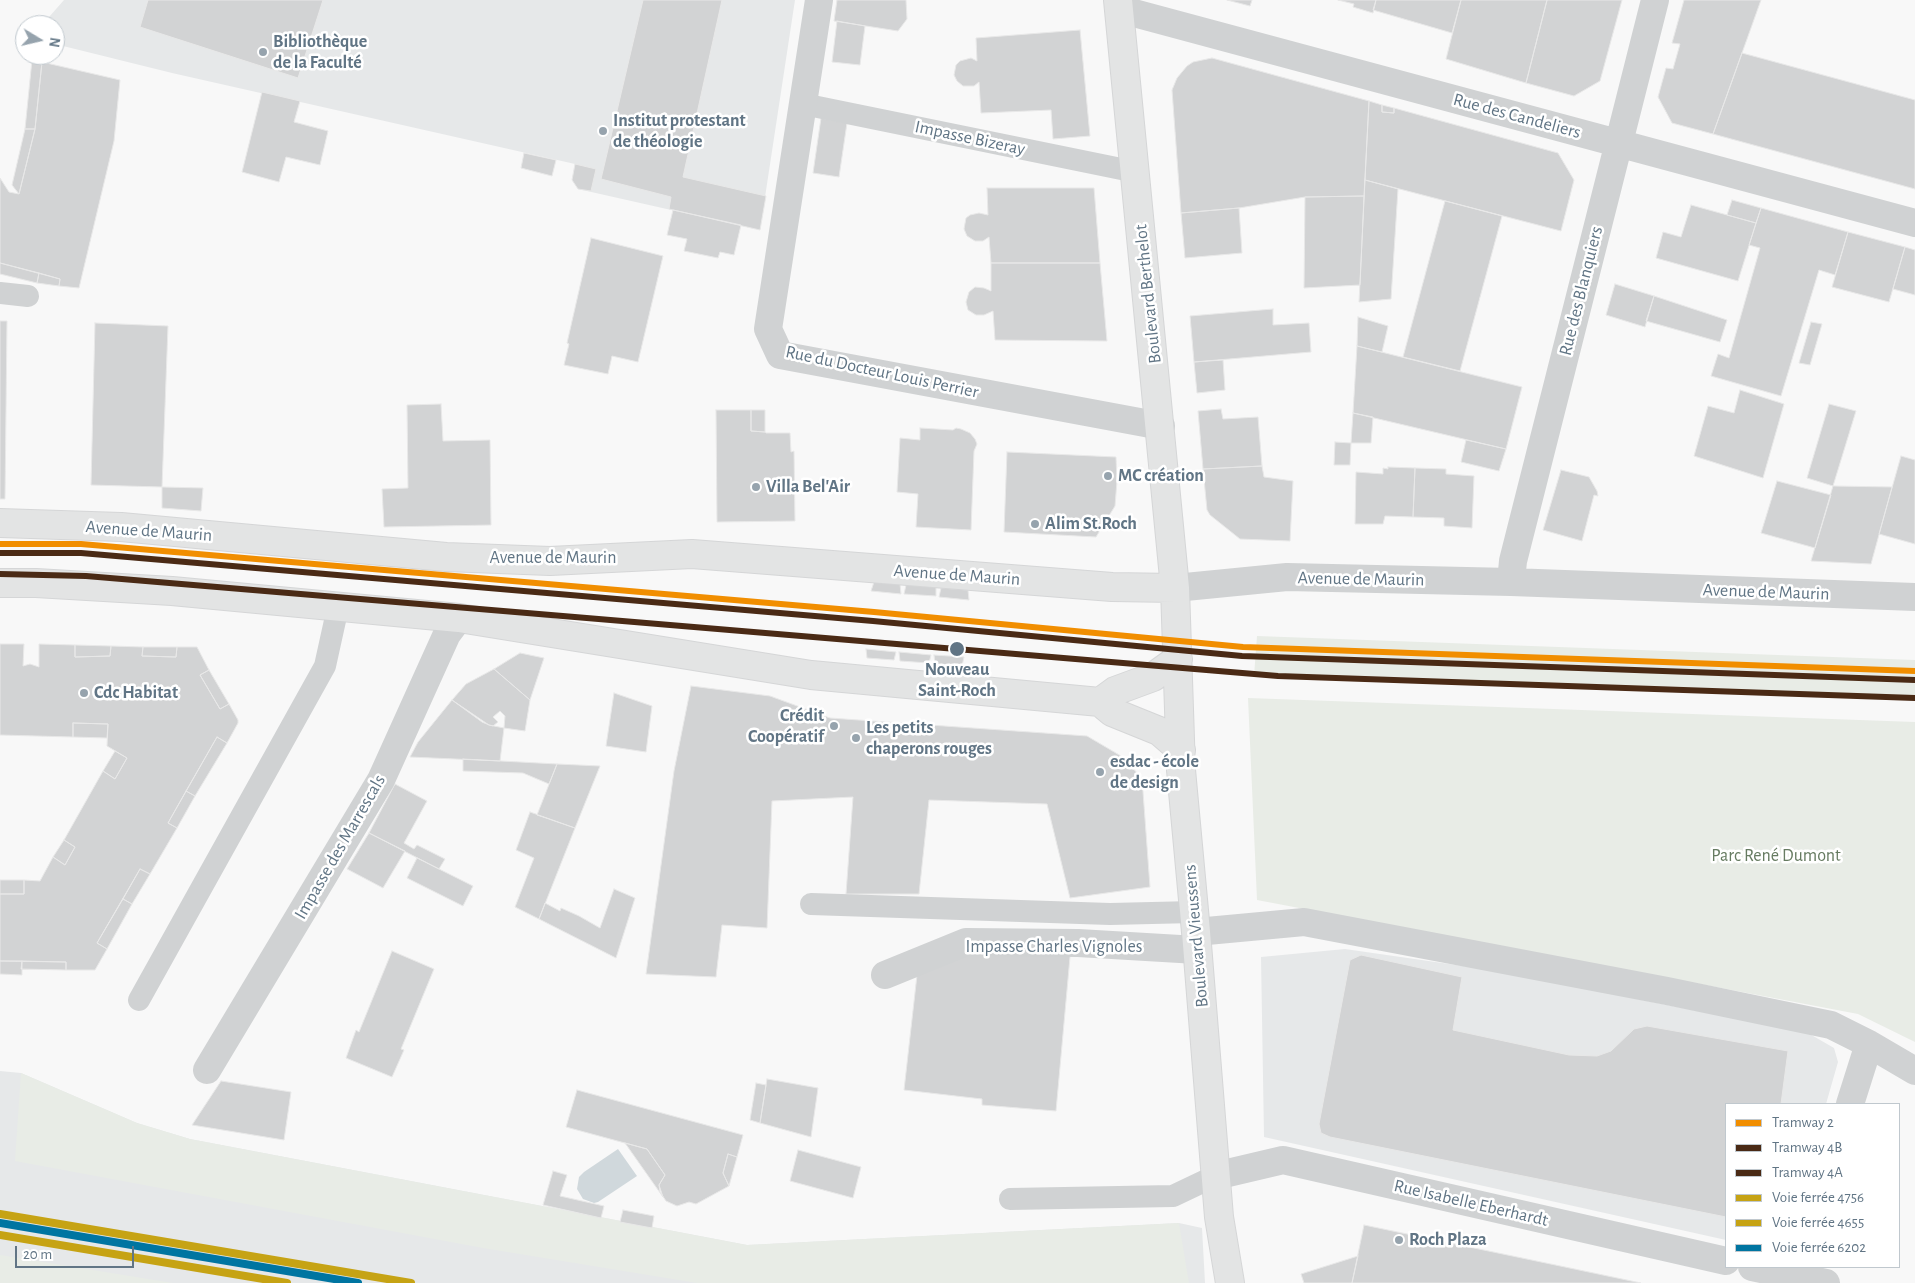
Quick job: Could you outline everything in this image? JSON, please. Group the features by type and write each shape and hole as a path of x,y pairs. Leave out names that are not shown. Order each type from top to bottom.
{"street":[{"name":"Rue du Docteur Louis Perrier","path":"819,0 768,328 780,355 1161,426"},
{"name":"Rue des Blanquiers","path":"1511,582 1513,561 1655,0"},
{"name":"Rue des Candeliers","path":"1119,5 1915,223"},
{"name":"Boulevard Berthelot","path":"1119,5 1161,426 1175,588"},
{"name":"Avenue de Maurin","path":"0,523 121,527 446,557 550,561 692,554 1112,587 1175,588 1287,578 1511,582 1915,597"},
{"path":"0,583 36,583 172,591 459,618 811,675 1100,702 1112,712 1159,731 1181,750"},
{"name":"Boulevard Vieussens","path":"1175,588 1181,750 1215,1176 1219,1217 1230,1283"},
{"name":"Impasse des Marrescals","path":"207,1070 381,780 447,634 459,618"},
{"path":"1100,702 1115,691 1153,677 1178,659"},
{"name":"Impasse Charles Vignoles","path":"885,975 966,942 1078,943 1304,922 1666,991 1831,1025 1869,1044 1915,1071"},
{"path":"1850,1103 1869,1044"},
{"name":"Rue Isabelle Eberhardt","path":"1215,1176 1283,1160 1725,1261"},
{"path":"1761,1268 1799,1272 1826,1283"}],"lane":[{"name":"Impasse Bizeray","path":"803,104 1136,172"},
{"path":"0,293 28,296"},
{"path":"139,1000 326,666 338,606"},
{"path":"811,904 1110,914 1196,931"},
{"path":"1010,1199 1173,1196 1215,1176"}],"shaded area":[{"name":"Institut protestant de théologie","path":"64,0 795,0 760,230 578,189 572,180 575,164 172,73 65,46 65,15 51,15"},
{"path":"1345,949 1491,970 1808,1033 1834,1048 1838,1062 1826,1103 1725,1103 1725,1240 1264,1137 1261,957"},
{"path":"0,1071 21,1073 137,1123 190,1139 747,1245 1179,1223 1202,1228 1205,1283 0,1283"},
{"path":"618,1149 637,1176 598,1202 594,1203 583,1199 577,1189 579,1177"}],"green space":[{"path":"1257,636 1915,660 1915,698 1254,676"},
{"name":"Parc René Dumont","path":"1248,698 1915,722 1915,1042 1858,1014 1257,900"},
{"path":"21,1073 137,1123 190,1139 747,1245 1179,1223 1189,1283 697,1283 483,1248 15,1161"},
{"path":"0,1255 173,1283 0,1283"}],"building":[{"name":"Bibliothèque de la Faculté","path":"148,0 323,0 298,78 140,27"},
{"path":"643,0 722,0 683,177 766,196 760,230 669,209 671,197 601,179"},
{"path":"837,0 906,0 907,19 898,31 834,21"},
{"path":"1227,0 1252,0 1250,6"},
{"path":"1338,0 1376,0 1373,13 1353,7 1354,4"},
{"path":"1376,0 1461,0 1452,33 1373,10"},
{"path":"1461,0 1547,0 1526,83 1446,59"},
{"path":"1547,0 1622,0 1600,81 1574,96 1526,83"},
{"path":"1684,0 1761,0 1713,134 1672,123 1658,97 1666,68 1673,69 1680,44 1672,43"},
{"path":"837,21 865,26 860,65 832,62"},
{"path":"1080,30 1090,136 1053,139 1051,110 981,113 979,82 974,86 963,86 954,75 956,65 960,61 971,58 977,61 976,38"},
{"path":"1742,53 1915,100 1915,189 1713,134"},
{"path":"1212,58 1369,101 1364,196 1305,197 1239,208 1181,213 1172,90 1177,78 1187,66 1193,62"},
{"path":"31,65 42,65 35,129 25,129"},
{"path":"42,65 55,65 120,80 114,141 79,288 59,286 60,279 0,263 0,178 9,192 19,194 35,129"},
{"path":"262,92 300,101 294,122 328,131 320,165 286,157 279,182 242,172"},
{"path":"1369,101 1382,105 1382,112 1394,113 1394,108 1558,153 1574,180 1561,231 1365,180"},
{"path":"1382,105 1394,108 1394,113 1382,112"},
{"path":"821,118 847,123 839,177 813,173"},
{"path":"25,129 35,129 19,194 12,185"},
{"path":"524,153 556,160 552,176 521,168"},
{"path":"575,164 596,169 591,191 578,189 572,180"},
{"path":"1365,180 1398,189 1391,299 1359,302"},
{"path":"987,188 1094,188 1100,263 991,263 989,237 983,241 975,241 967,236 964,229 966,218 970,215 979,213 988,215"},
{"path":"1364,196 1360,285 1304,288 1305,197"},
{"path":"1732,200 1761,208 1756,223 1727,215"},
{"path":"1445,201 1502,216 1460,371 1403,357"},
{"path":"1691,205 1756,223 1738,281 1656,258 1663,232 1681,237"},
{"path":"1239,208 1242,253 1185,258 1181,213"},
{"path":"1761,208 1848,232 1835,275 1819,270 1781,396 1711,376 1718,354 1729,358 1760,248 1749,245"},
{"path":"673,210 741,225 734,255 720,252 718,258 684,251 687,239 667,235"},
{"path":"1848,232 1905,247 1889,302 1832,287"},
{"path":"591,238 663,256 638,362 612,356 608,374 564,365 569,344 567,343"},
{"path":"1905,247 1915,250 1915,295 1893,289"},
{"path":"0,263 39,273 37,283 0,274"},
{"path":"991,263 1100,263 1107,341 995,340 993,311 984,315 976,315 968,310 966,302 969,292 975,287 991,291"},
{"path":"39,273 60,279 59,286 37,283"},
{"path":"1615,284 1654,296 1645,327 1606,315"},
{"path":"1654,296 1727,320 1720,342 1646,321"},
{"path":"1273,309 1273,325 1309,323 1311,352 1194,362 1190,316"},
{"path":"1358,317 1388,326 1382,352 1357,346"},
{"path":"0,321 7,321 5,499 0,499"},
{"path":"1811,322 1822,324 1810,365 1799,363"},
{"path":"95,323 168,326 162,487 91,485"},
{"path":"1357,346 1522,387 1506,449 1353,413"},
{"path":"1223,360 1225,390 1197,393 1194,362"},
{"path":"1740,390 1784,404 1763,478 1694,456 1708,406 1734,413"},
{"path":"441,404 443,441 490,440 491,525 384,527 382,489 408,488 407,405"},
{"path":"1829,404 1856,411 1833,486 1807,478"},
{"path":"1221,409 1223,419 1258,417 1262,466 1203,469 1198,411"},
{"name":"Villa Bel'Air","path":"716,410 751,410 751,431 790,433 791,452 794,451 795,521 717,522"},
{"path":"751,410 765,410 765,432 751,431"},
{"path":"1353,413 1373,417 1371,443 1351,443"},
{"path":"920,428 961,429 970,433 975,439 977,444 974,451 971,530 916,527 918,494 897,492 900,438 920,440"},
{"path":"1466,440 1506,449 1499,471 1461,462"},
{"path":"1335,442 1351,443 1350,465 1334,465"},
{"path":"1007,452 1116,457 1115,506 1096,537 1004,532"},
{"path":"1901,456 1915,460 1915,544 1879,534"},
{"path":"1262,466 1264,477 1293,481 1290,541 1240,539 1210,515 1207,510 1203,469"},
{"path":"1388,467 1415,468 1413,517 1385,516 1383,524 1355,524 1356,472 1383,474 1383,468 1388,469"},
{"path":"1415,468 1446,469 1446,474 1474,476 1472,528 1444,526 1444,518 1413,517"},
{"path":"1561,470 1589,477 1597,491 1598,496 1594,495 1582,541 1543,530"},
{"path":"1777,481 1831,495 1815,548 1761,533"},
{"path":"1833,486 1892,487 1871,564 1811,561"},
{"path":"162,487 203,488 201,511 162,508"},
{"path":"874,582 900,584 901,594 871,591"},
{"path":"906,585 936,587 936,596 904,594"},
{"path":"941,588 968,590 969,600 939,597"},
{"path":"0,644 24,644 23,666 30,664 39,667 39,644 75,645 75,657 110,656 111,646 143,647 142,656 176,657 177,647 197,647 209,670 200,675 220,709 229,704 238,720 227,743 217,737 168,823 177,828 150,874 140,869 97,943 107,949 95,970 66,970 66,962 0,961 0,894 24,894 24,880 40,881 53,857 65,865 75,847 64,840 103,771 115,779 127,758 107,746 108,724 73,723 73,737 0,735"},
{"path":"75,645 111,646 110,656 75,657"},
{"path":"143,647 177,647 176,657 142,656"},
{"path":"866,649 896,652 894,660 867,658"},
{"path":"899,652 931,655 929,663 900,661"},
{"path":"520,653 544,658 530,700 494,669"},
{"path":"934,655 964,657 962,666 935,664"},
{"path":"494,669 530,700 525,731 504,728 505,716 500,711 493,717 498,722 493,726 452,700 466,684"},
{"path":"209,670 229,704 220,709 200,675"},
{"path":"691,686 770,696 830,718 1087,736 1121,756 1142,778 1150,887 1070,898 1047,804 929,800 919,894 846,894 853,797 772,801 767,928 722,925 716,977 646,974 674,771"},
{"path":"614,693 652,706 646,752 606,746"},
{"path":"452,700 482,722 504,728 500,761 410,757 418,742"},
{"path":"73,723 108,724 107,738 73,737"},
{"path":"217,737 227,743 195,796 186,791"},
{"path":"115,751 127,758 115,779 103,771"},
{"path":"463,759 557,764 549,784 523,773 463,771"},
{"path":"557,764 600,766 575,828 537,815"},
{"path":"395,784 427,801 404,843 414,849 417,845 445,859 439,869 369,833"},
{"path":"186,791 195,796 177,828 168,823"},
{"path":"530,812 575,828 539,919 515,907 534,858 516,850"},
{"path":"369,833 405,851 383,888 347,869"},
{"path":"64,840 75,847 65,865 53,857"},
{"path":"417,858 473,886 463,906 407,878"},
{"path":"140,869 150,874 132,904 123,899"},
{"path":"0,880 24,880 24,894 0,894"},
{"path":"614,889 635,898 616,958 539,919 545,903 560,911 561,908 579,916 600,928"},
{"path":"123,899 132,904 107,949 97,943"},
{"path":"971,950 1068,954 1070,957 1056,1111 982,1105 982,1099 904,1090 917,975"},
{"path":"392,951 434,969 401,1049 404,1050 392,1077 346,1058 356,1030 359,1032"},
{"path":"1361,955 1462,977 1453,1030 1569,1055 1597,1056 1611,1051 1634,1029 1647,1026 1788,1051 1781,1103 1725,1103 1725,1217 1330,1137 1321,1133 1319,1124 1350,960"},
{"path":"0,961 22,961 22,975 0,974"},
{"path":"22,961 66,962 66,970 21,969"},
{"path":"767,1079 818,1088 811,1137 760,1123"},
{"path":"221,1081 291,1092 284,1140 192,1125"},
{"path":"756,1083 766,1085 760,1123 750,1120"},
{"path":"577,1090 743,1135 737,1157 728,1154 723,1173 729,1186 696,1204 689,1202 677,1206 666,1201 660,1192 659,1185 665,1175 647,1149 566,1127"},
{"path":"625,1143 647,1149 665,1175 659,1185 663,1197"},
{"path":"798,1150 861,1167 853,1198 790,1181"},
{"path":"728,1154 737,1157 729,1186 723,1173"},
{"path":"553,1171 567,1175 560,1196 604,1206 601,1218 543,1205"},
{"path":"623,1210 654,1216 652,1228 620,1222"},
{"name":"Roch Plaza","path":"1364,1225 1565,1267 1641,1283 1352,1283"},
{"path":"1358,1256 1352,1283 1304,1283 1301,1274"}],"tram line":[{"name":"2","path":"0,544 81,544 874,612 1243,647 1915,671"},
{"name":"4B","path":"0,553 81,553 873,621 1242,656 1915,680"},
{"name":"4A","path":"0,574 86,576 1278,676 1915,698"}],"rail line":[{"name":"4655","path":"0,1214 411,1283"},
{"name":"6202","path":"0,1223 358,1283"},
{"name":"4756","path":"0,1235 287,1283"}],"place":[{"name":"Bibliothèque de la Faculté","path":"263,52"},
{"name":"Institut protestant de théologie","path":"603,131"},
{"name":"MC création","path":"1108,476"},
{"name":"Villa Bel'Air","path":"756,487"},
{"name":"Alim St.Roch","path":"1035,524"},
{"name":"Nouveau Saint-Roch","path":"957,649"},
{"name":"Cdc Habitat","path":"84,693"},
{"name":"Crédit Coopératif","path":"834,726"},
{"name":"Les petits chaperons rouges","path":"856,738"},
{"name":"esdac - école de design","path":"1100,772"},
{"name":"Roch Plaza","path":"1399,1240"}]}
